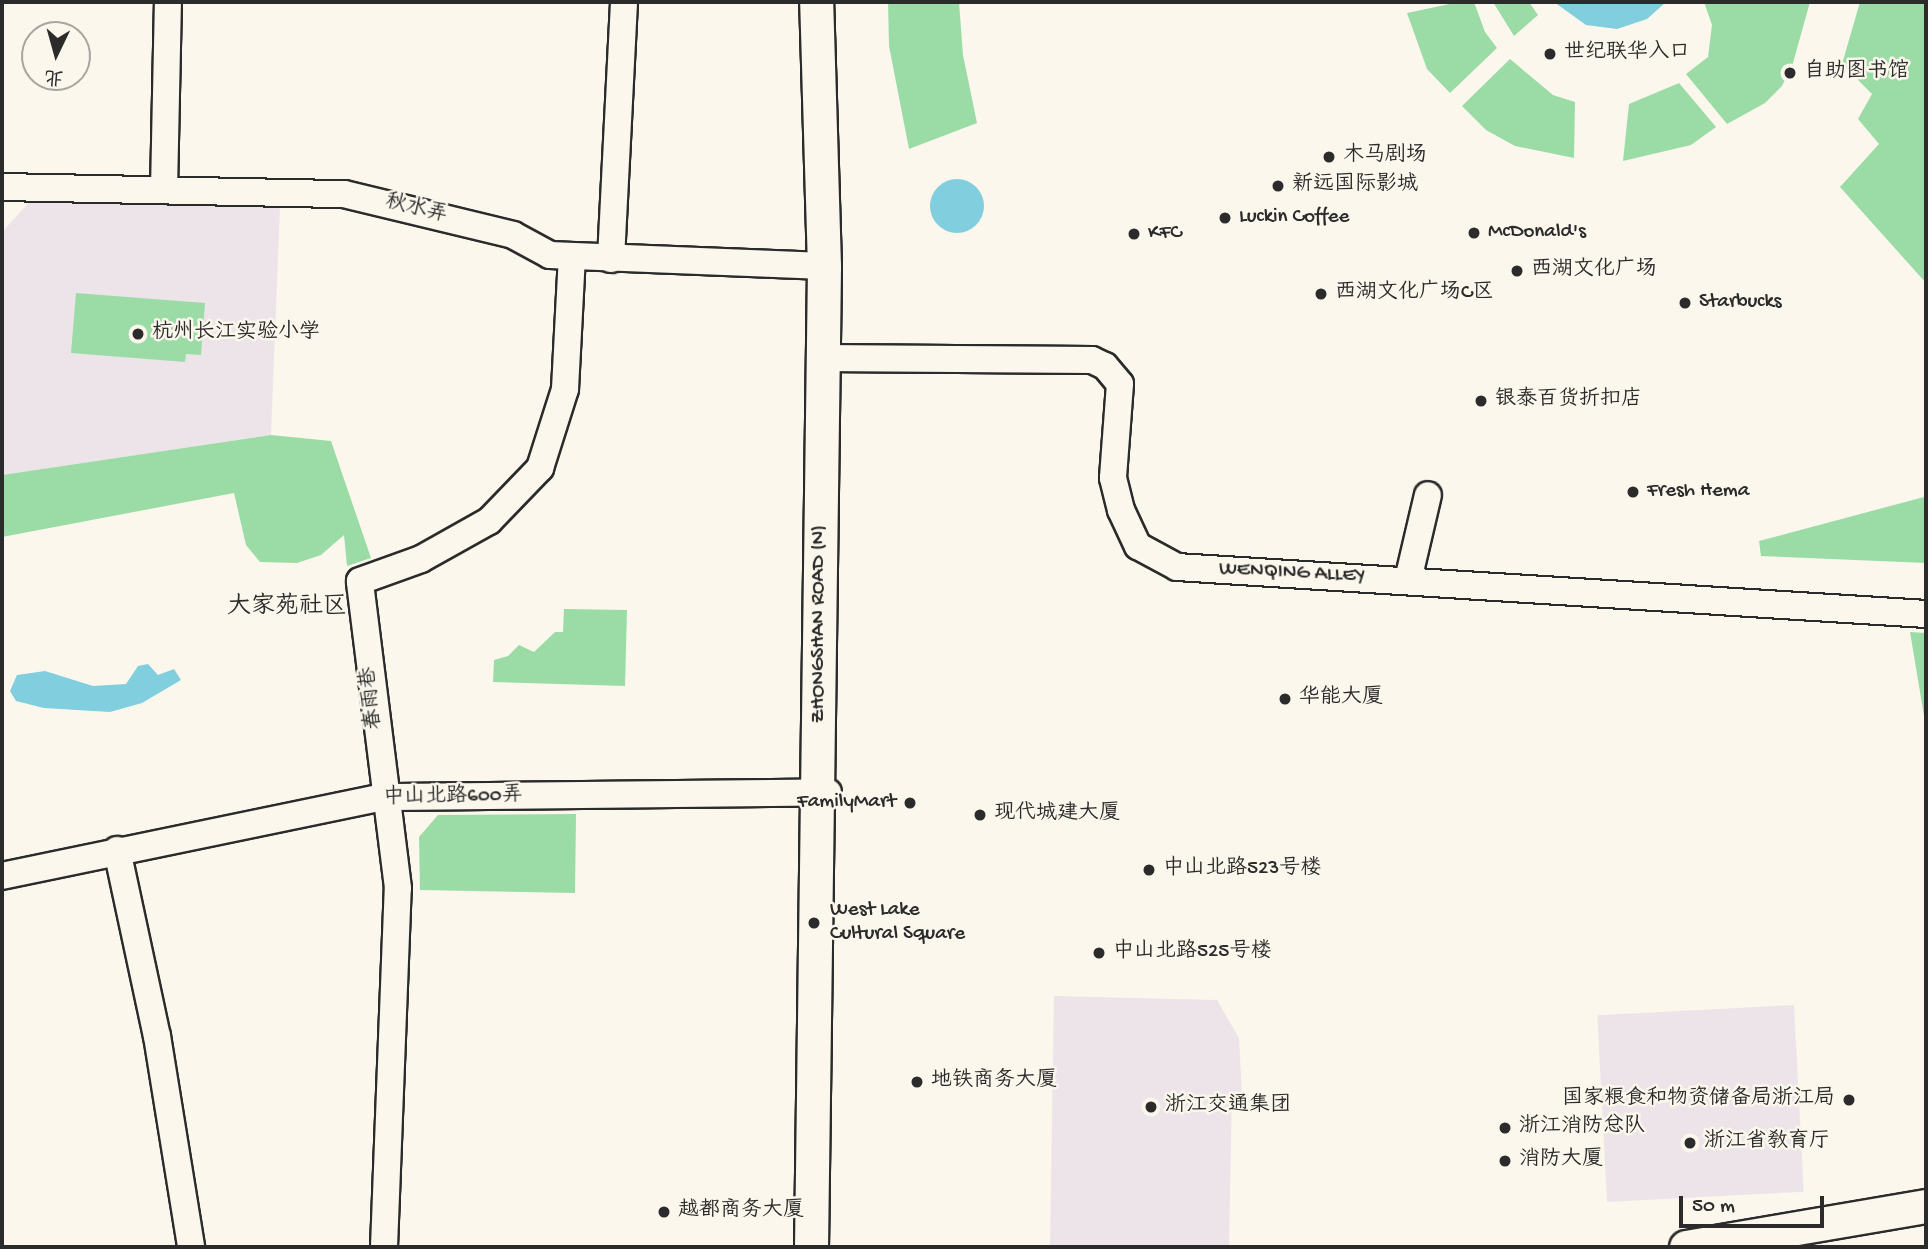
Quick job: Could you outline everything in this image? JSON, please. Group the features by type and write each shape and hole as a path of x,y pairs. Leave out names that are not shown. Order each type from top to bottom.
{"main road":[{"name":"ZHONGSHAN ROAD (N)","path":"811,1247 823,793 821,358 824,266 816,2"},
{"path":"1818,1237 1926,1206"},
{"path":"1686,1247 1926,1226"}],"street":[{"path":"164,190 168,2"},
{"path":"611,259 624,2"},
{"name":"秋水弄","path":"2,187 344,194 513,235 550,255 824,266"},
{"name":"春雨巷","path":"384,1247 398,888 384,797 360,580 421,559 489,521 540,468 565,389 572,256"},
{"name":"WENQING ALLEY","path":"821,358 1092,360 1105,366 1120,384 1113,478 1138,546 1177,567 1926,614"},
{"path":"1408,580 1428,495"},
{"name":"中山北路600弄","path":"2,876 117,850 384,797 823,793"},
{"path":"117,850 157,1036 191,1247"}],"shaded area":[{"name":"杭州长江实验小学","path":"33,198 280,206 271,435 2,475 2,232"},
{"path":"1054,996 1217,1000 1239,1038 1242,1094 1232,1093 1229,1247 1050,1247"},
{"path":"1794,1005 1804,1192 1607,1202 1597,1015"}],"green space":[{"path":"888,2 959,2 963,55 977,123 909,149 889,46"},
{"path":"1459,2 1474,2 1485,32 1497,48 1450,93 1427,69 1407,13"},
{"path":"1493,2 1529,2 1538,15 1514,36"},
{"path":"1704,2 1810,2 1793,63 1782,86 1765,103 1727,124 1686,74 1708,57 1712,25"},
{"path":"1860,2 1926,2 1926,283 1840,187 1879,144 1858,119 1872,94 1842,64"},
{"path":"1510,59 1553,95 1575,102 1574,158 1515,146 1486,130 1462,106"},
{"path":"1679,83 1716,127 1691,145 1623,161 1629,104"},
{"path":"76,293 205,303 201,355 186,354 185,362 71,353"},
{"path":"271,435 331,441 371,558 347,566 344,535 321,555 297,563 260,562 246,545 234,493 2,537 2,475"},
{"path":"1926,492 1926,563 1761,556 1759,541 1924,497"},
{"path":"564,609 627,610 625,686 493,682 494,660 508,656 519,645 534,652 555,632 563,632"},
{"path":"1910,632 1926,633 1926,728"},
{"path":"576,814 575,893 420,890 419,837 438,815"}],"water":[{"path":"1554,2 1666,2 1647,19 1617,29 1586,25"},
{"path":"957,179 976,187 984,206 976,225 957,233 938,225 930,206 938,187"},
{"path":"148,664 158,675 174,669 181,680 142,703 110,712 44,708 16,701 10,691 17,675 45,671 93,686 126,684 138,666"}],"place":[{"name":"世纪联华入口","path":"1550,54"},
{"name":"自助图书馆","path":"1790,73"},
{"name":"木马剧场","path":"1329,157"},
{"name":"新远国际影城","path":"1278,186"},
{"name":"Luckin Coffee","path":"1225,218"},
{"name":"McDonald's","path":"1474,233"},
{"name":"KFC","path":"1134,234"},
{"name":"西湖文化广场","path":"1517,271"},
{"name":"西湖文化广场C区","path":"1321,294"},
{"name":"Starbucks","path":"1685,303"},
{"name":"杭州长江实验小学","path":"138,334"},
{"name":"银泰百货折扣店","path":"1481,401"},
{"name":"Fresh Hema","path":"1633,492"},
{"name":"华能大厦","path":"1285,699"},
{"name":"FamilyMart","path":"910,803"},
{"name":"现代城建大厦","path":"980,815"},
{"name":"中山北路523号楼","path":"1149,870"},
{"name":"West Lake Cultural Square","path":"814,923"},
{"name":"中山北路525号楼","path":"1099,953"},
{"name":"地铁商务大厦","path":"917,1082"},
{"name":"国家粮食和物资储备局浙江局","path":"1849,1100"},
{"name":"浙江交通集团","path":"1151,1107"},
{"name":"浙江消防总队","path":"1505,1128"},
{"name":"浙江省教育厅","path":"1690,1143"},
{"name":"消防大厦","path":"1505,1161"},
{"name":"越都商务大厦","path":"664,1212"}],"district":[{"name":"大家苑社区","path":"287,608"}]}
